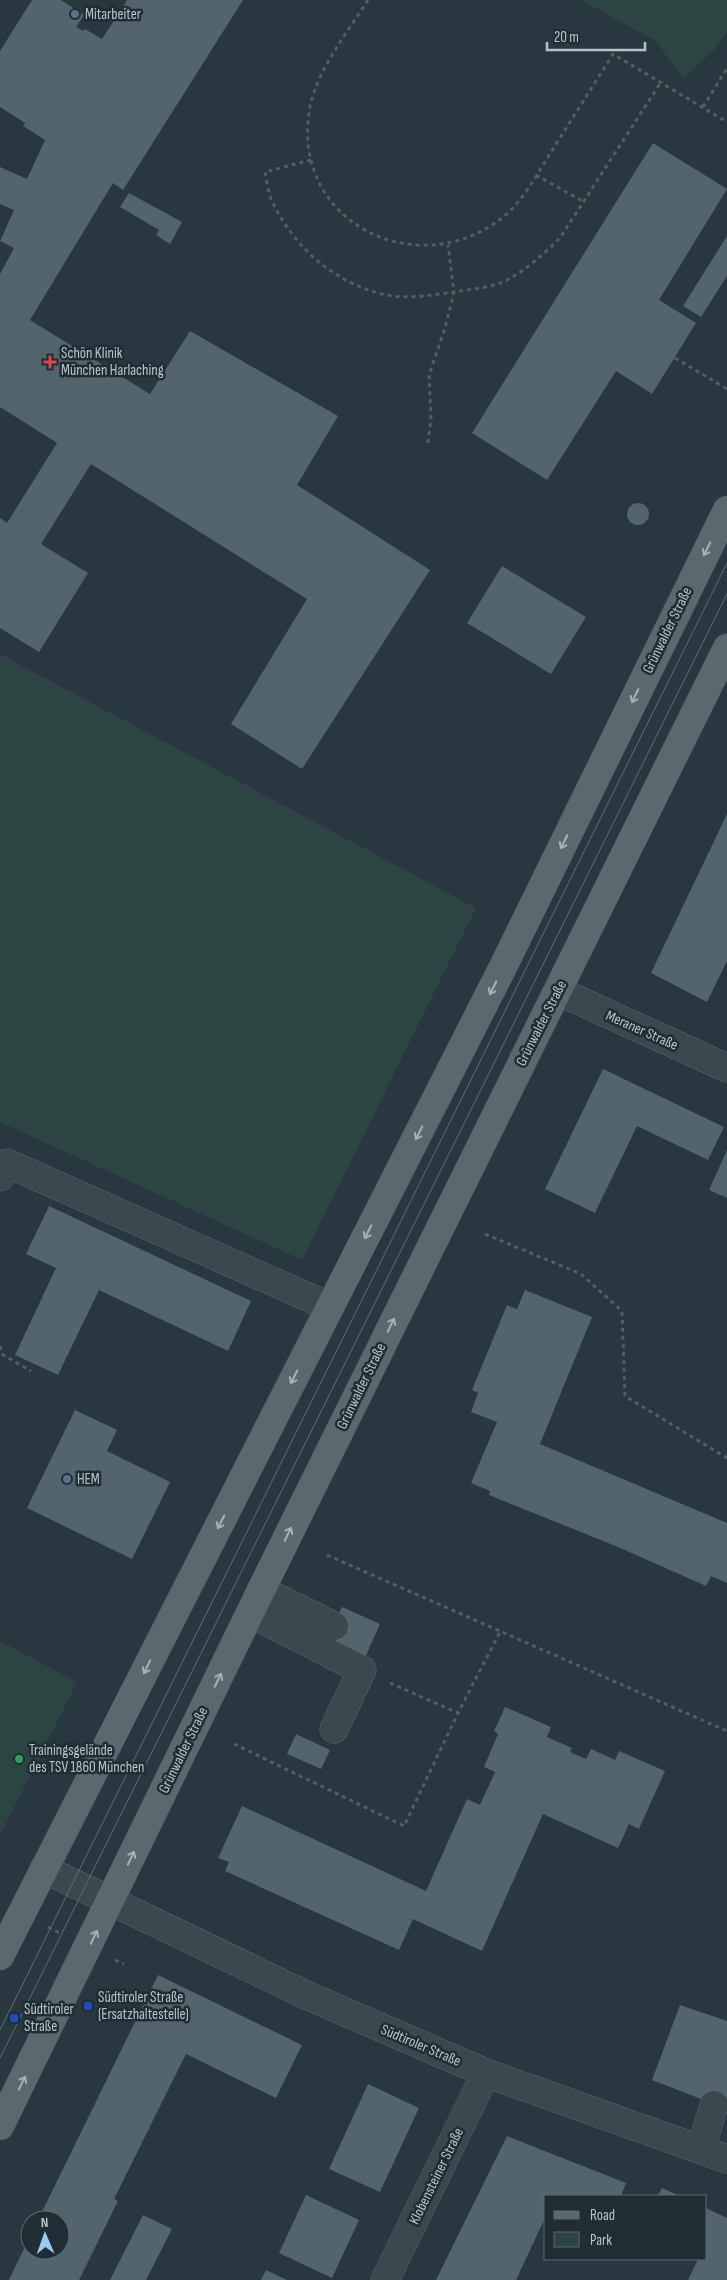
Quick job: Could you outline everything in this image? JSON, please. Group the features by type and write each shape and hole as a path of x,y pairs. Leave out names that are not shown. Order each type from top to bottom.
{"main road":[{"name":"Grünwalder Straße","path":"0,1956 504,965 727,510"},
{"name":"Grünwalder Straße","path":"0,2126 256,1601 727,648"}],"street":[{"name":"Meraner Straße","path":"558,991 727,1068"},
{"path":"0,1177 7,1163 330,1307"},
{"path":"256,1601 334,1626"},
{"path":"256,1601 362,1670 334,1729"},
{"name":"Südtiroler Straße","path":"44,1869 306,1996 486,2073 727,2159"},
{"name":"Klobensteiner Straße","path":"386,2280 486,2073"},
{"path":"701,2149 714,2105"}],"path":[{"path":"368,0 317,83 309,114 308,140 311,160 324,191 332,202 341,213 362,228 390,241 409,246 448,245 467,239 500,220 512,209 536,175 613,54 727,122"},
{"path":"702,107 727,68"},
{"path":"311,160 265,172 271,200 299,246 322,265 351,282 383,295 432,296 502,282 543,255 560,238 661,82"},
{"path":"536,175 584,202"},
{"path":"428,443 431,418 429,375 445,328 454,292 448,245"},
{"path":"675,358 727,390"},
{"path":"485,1234 581,1274 622,1311 624,1396 727,1458"},
{"path":"0,1346 3,1355 31,1372"},
{"path":"326,1555 727,1731"},
{"path":"234,1744 404,1826 458,1712 500,1632"},
{"path":"362,1670 458,1712"}],"green space":[{"path":"581,0 727,0 727,31 715,49 683,79 656,41"},
{"path":"0,654 476,908 302,1260 0,1122"},
{"name":"Trainingsgelände des TSV 1860 München","path":"0,1641 77,1682 0,1835"}],"building":[{"name":"Schön Klinik München Harlaching","path":"32,0 61,0 84,15 76,27 83,31 85,29 102,39 127,0 243,0 123,190 113,183 30,320 150,394 190,331 338,416 297,485 430,570 302,769 231,724 307,599 91,464 41,544 88,573 39,652 0,628 0,518 7,523 57,443 0,407 0,274 14,248 0,241 14,210 0,204 0,167 27,179 45,140 23,126 25,123 0,107 0,51"},
{"path":"653,143 727,189 659,300 696,323 652,394 616,371 547,480 472,433"},
{"path":"129,193 182,222 170,244 156,235 159,230 120,207"},
{"path":"727,236 727,276 701,317 683,306"},
{"path":"638,503 646,506 649,514 646,522 638,525 630,522 627,514 630,506"},
{"path":"502,566 586,617 551,674 467,623"},
{"path":"727,814 727,961 707,1002 651,973"},
{"path":"603,1069 724,1127 708,1160 637,1126 595,1213 545,1189"},
{"path":"727,1150 727,1198 709,1190"},
{"path":"49,1206 251,1301 228,1351 99,1290 58,1375 15,1355 56,1268 26,1254"},
{"path":"525,1290 592,1317 540,1444 727,1523 727,1583 711,1576 706,1586 618,1547 489,1495 490,1491 471,1483 497,1422 471,1412 478,1393 472,1390 507,1305 517,1309"},
{"path":"75,1410 117,1430 107,1451 170,1482 132,1559 27,1508"},
{"path":"342,1607 380,1624 364,1660 326,1643"},
{"path":"505,1707 551,1727 547,1737 572,1748 570,1752 586,1759 591,1749 615,1760 619,1751 665,1771 639,1829 629,1824 618,1848 543,1814 482,1951 413,1919 399,1950 225,1871 229,1862 218,1858 242,1806 426,1891 467,1799 480,1805 495,1772 484,1767 498,1734 494,1731"},
{"path":"296,1734 330,1750 321,1769 287,1754"},
{"path":"158,1975 302,2045 276,2098 186,2054 114,2199 118,2201 79,2280 9,2280 20,2257 20,2260 70,2260 70,2210 43,2210"},
{"path":"680,2005 727,2021 727,2109 652,2080"},
{"path":"368,2084 419,2108 380,2192 329,2169"},
{"path":"507,2136 626,2183 621,2195 544,2195 544,2220 516,2280 436,2280"},
{"path":"662,2188 678,2195 658,2195"},
{"path":"306,2195 359,2220 332,2278 279,2253"},
{"path":"707,2208 727,2218 727,2280 688,2280 698,2260 707,2260"},
{"path":"143,2215 172,2229 146,2280 110,2280"},
{"path":"266,2270 287,2280 261,2280"}],"tram line":[{"path":"0,2030 727,563"},
{"path":"0,2058 727,594"}],"place":[{"name":"Mitarbeiter","path":"75,14"},
{"name":"Schön Klinik München Harlaching","path":"50,362"},
{"name":"HEM","path":"67,1479"},
{"name":"Trainingsgelände des TSV 1860 München","path":"19,1759"},
{"name":"Südtiroler Straße (Ersatzhaltestelle)","path":"88,2006"},
{"name":"Südtiroler Straße","path":"14,2018"}]}
